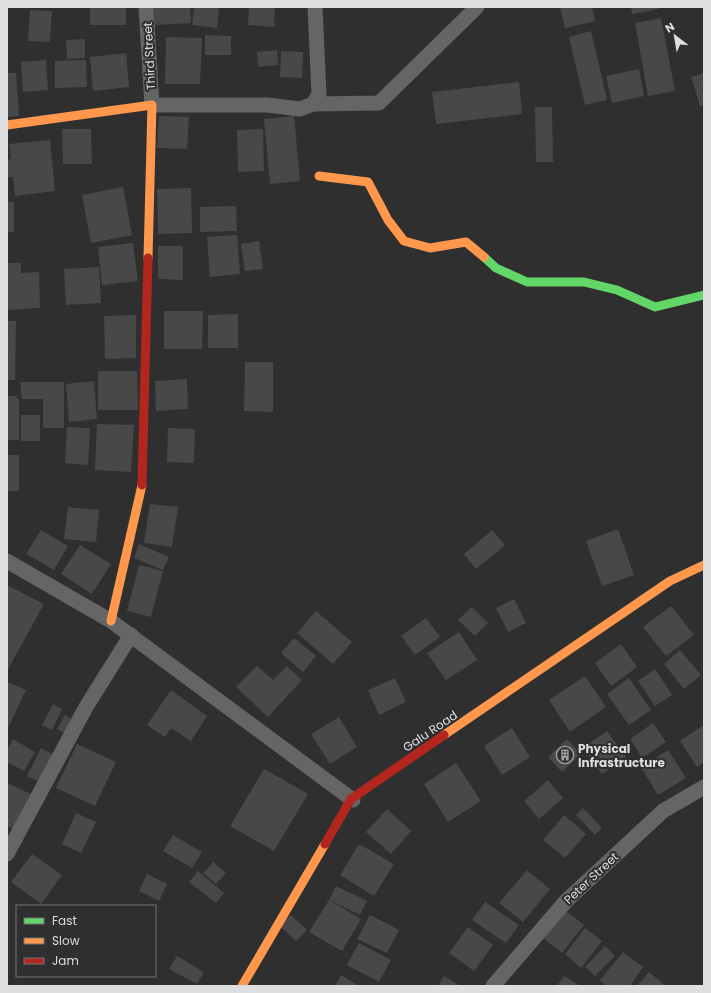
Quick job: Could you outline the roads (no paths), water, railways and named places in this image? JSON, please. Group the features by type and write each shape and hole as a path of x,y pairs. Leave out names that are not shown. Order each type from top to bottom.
{"street":[{"name":"Third Street","path":"146,7 152,105"},
{"path":"313,104 318,94 315,7"},
{"path":"7,125 152,105 267,105 300,109 313,104 379,103 477,7"},
{"path":"111,621 144,480 152,105"},
{"path":"319,176 368,182 388,220 404,241 430,248 466,242 496,268 527,282 584,282 617,290 655,307 704,295"},
{"path":"7,561 111,621 352,800"},
{"name":"Galu Road","path":"242,986 352,800 670,582 704,565"},
{"path":"7,854 86,708 131,635"},
{"name":"Peter Street","path":"493,986 566,901 664,811 704,787"}],"place":[{"name":"Physical Infrastructure","path":"565,755"}]}
